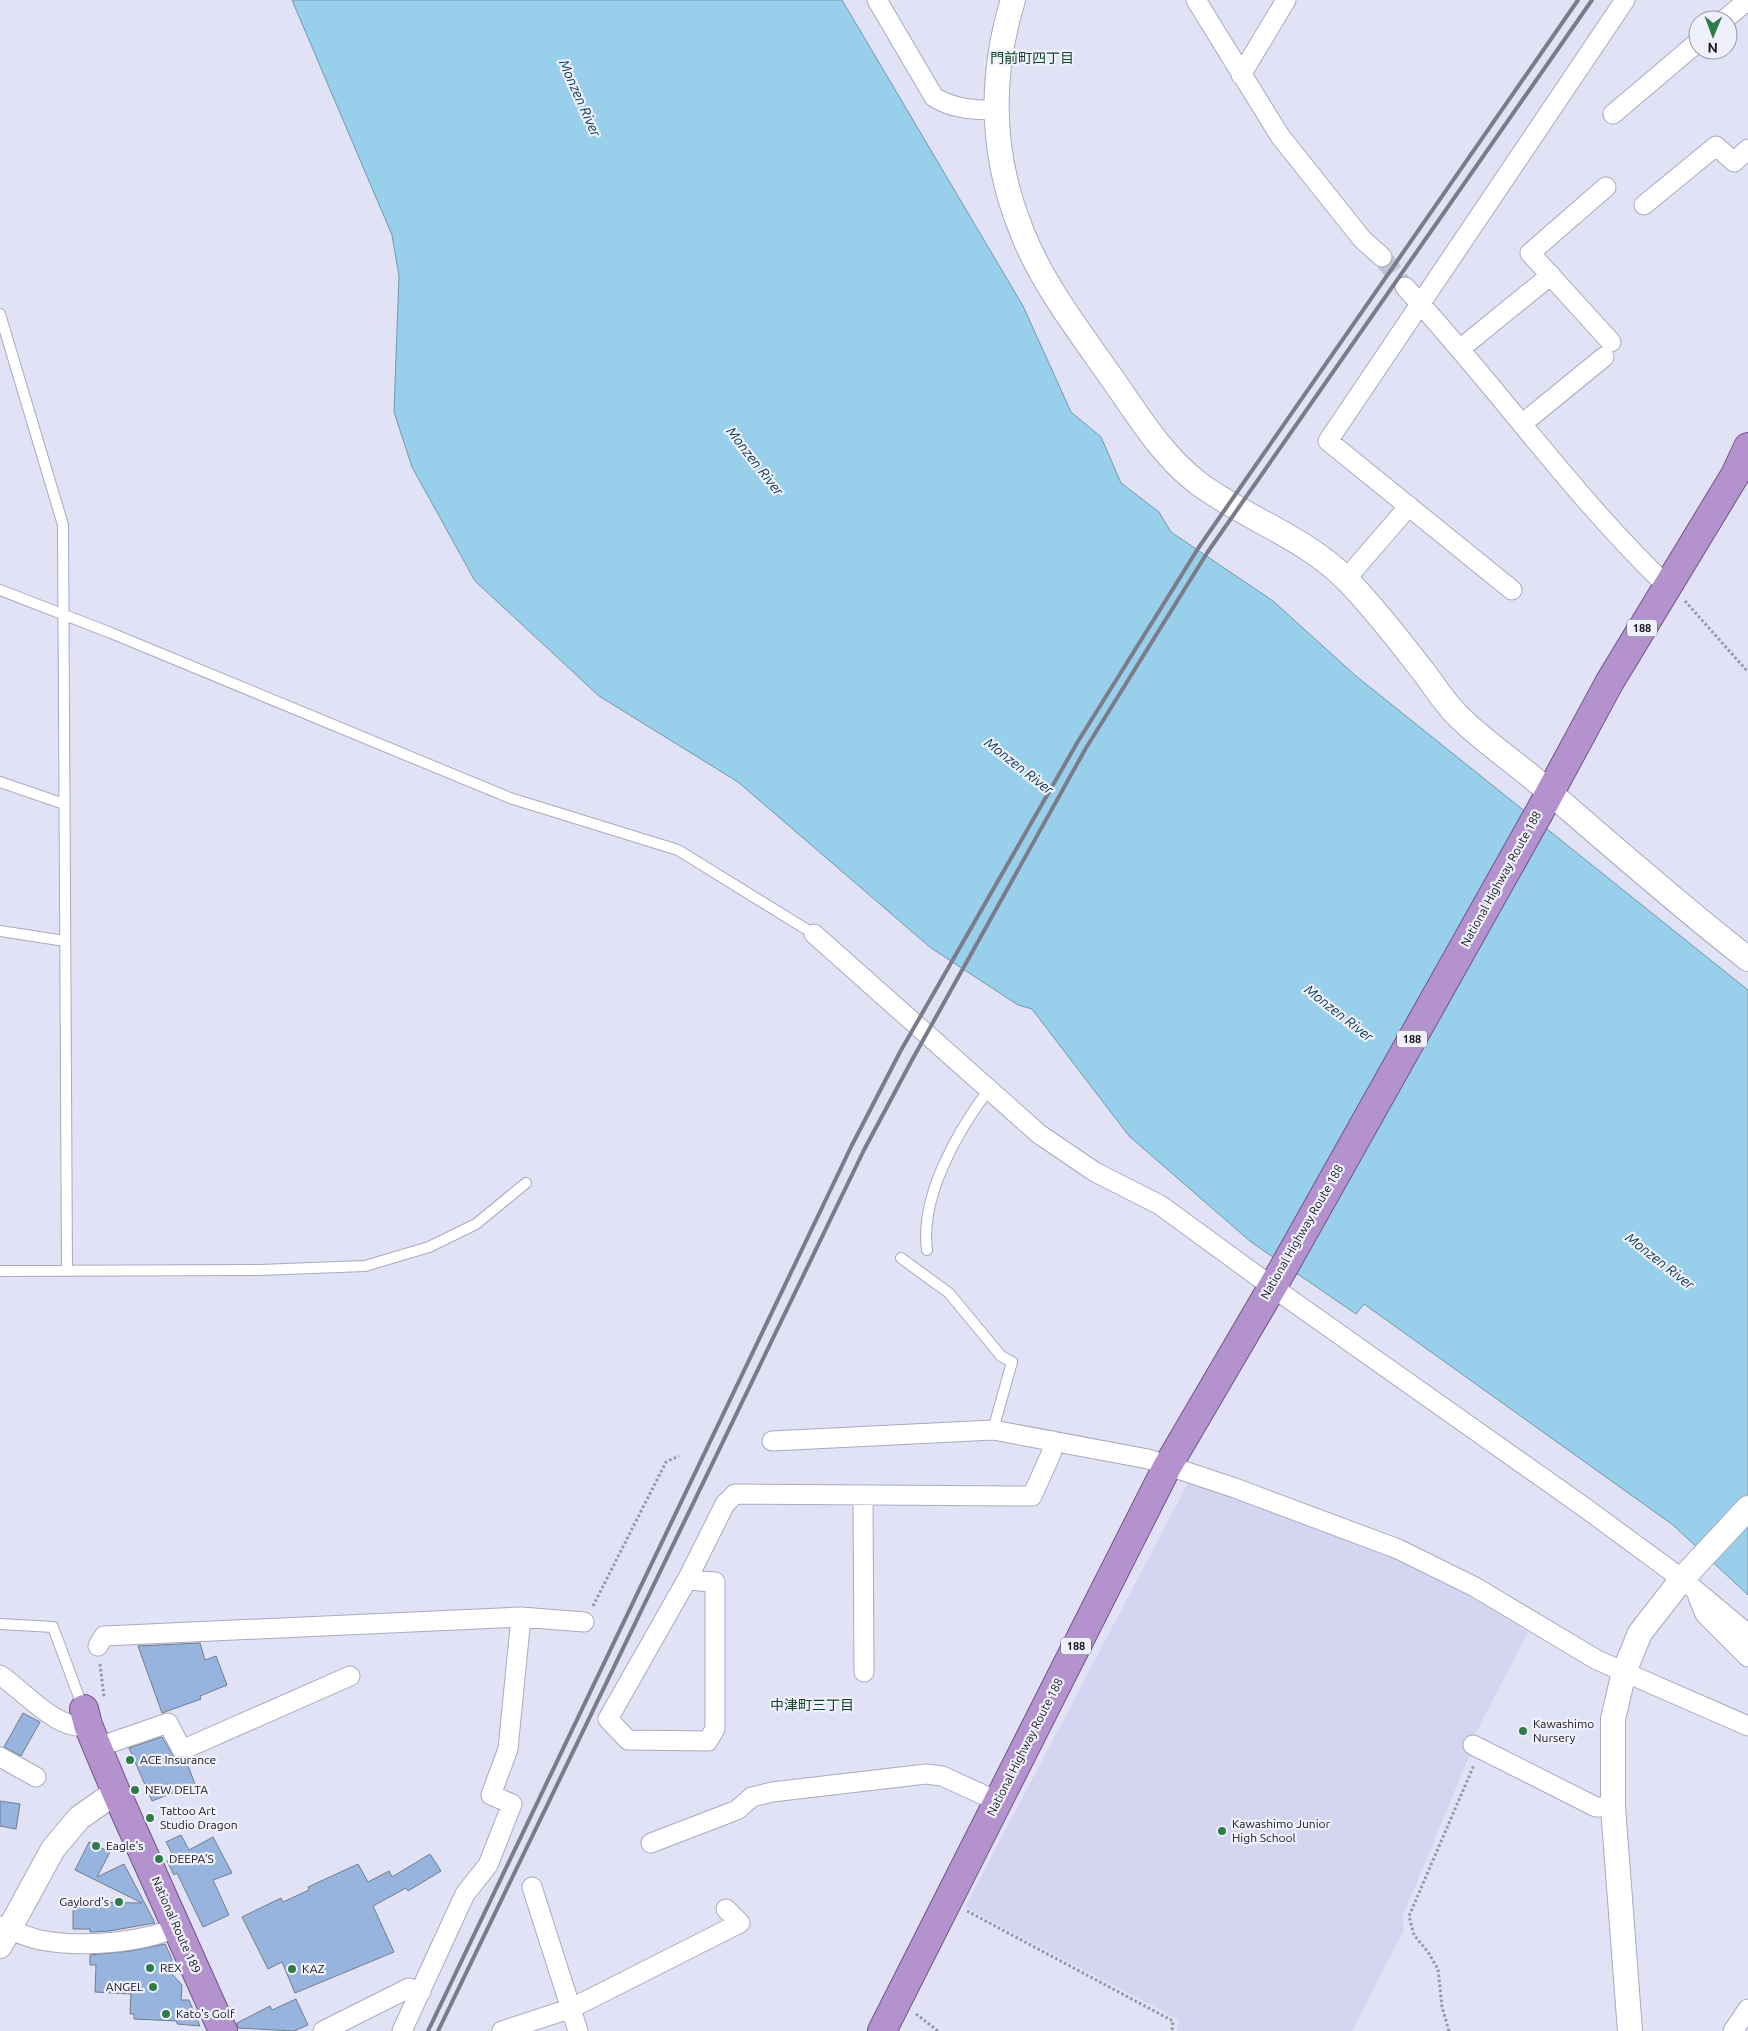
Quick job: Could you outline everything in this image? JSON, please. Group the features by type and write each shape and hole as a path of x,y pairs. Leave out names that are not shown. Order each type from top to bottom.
{"highway":[{"name":"National Highway Route 188","path":"882,2031 1167,1467 1277,1277 1609,683 1735,475 1748,447"},
{"name":"National Route 189","path":"94,1722 116,1792 223,2031"}],"street":[{"path":"877,0 934,97 947,105 971,110 995,110"},
{"path":"1013,0 1003,33 996,77 995,110 1000,154 1007,190 1023,234 1061,303 1147,429 1176,465 1200,484 1311,551 1346,579 1384,622 1456,714 1492,747 1544,801 1568,810 1748,959"},
{"path":"1196,0 1280,136 1362,239 1382,257"},
{"path":"1241,75 1286,0"},
{"path":"1512,590 1328,441 1422,305 1626,0"},
{"path":"1736,10 1748,0"},
{"path":"1613,114 1688,50"},
{"path":"1644,205 1716,146 1734,162 1748,150"},
{"path":"1522,424 1607,350 1551,276 1530,253 1606,187"},
{"path":"1460,349 1551,276"},
{"path":"1405,286 1567,478 1667,586"},
{"path":"1346,579 1409,506"},
{"path":"814,934 1039,1134 1095,1172 1160,1205 1277,1277 1475,1429 1690,1578 1748,1634"},
{"path":"772,1441 993,1430 1148,1459 1167,1467 1235,1488 1398,1549 1475,1587 1597,1660 1748,1726"},
{"path":"688,1578 698,1582 715,1582 715,1729 708,1741 628,1740 608,1719 688,1578 725,1504 735,1494 1032,1496 1051,1454 1053,1440"},
{"path":"863,1496 864,1672"},
{"path":"1630,2031 1613,1807 1613,1719 1624,1672 1640,1633 1690,1578 1748,1508"},
{"path":"1690,1578 1705,1614 1748,1657"},
{"path":"98,1646 104,1636 520,1617 584,1622"},
{"path":"402,2031 422,1992 465,1894 488,1865 512,1804 492,1795 508,1749 520,1617"},
{"path":"0,1675 63,1724 79,1727 94,1722 168,1723 182,1750 350,1676"},
{"path":"1477,1747 1596,1807 1613,1807"},
{"path":"0,1757 36,1777"},
{"path":"651,1843 737,1810 752,1797 791,1790 926,1774 942,1776 997,1801"},
{"path":"116,1792 79,1818 53,1849 3,1934 64,1943 132,1940 162,1934 178,1927"},
{"path":"532,1887 578,2031"},
{"path":"502,2031 572,2008 740,1923 726,1909"},
{"path":"323,2031 409,1988 422,1992"},
{"path":"1733,2031 1748,2009"}],"lane":[{"path":"0,314 63,526 67,1269"},
{"path":"0,590 64,614 510,798 678,850 814,934"},
{"path":"0,782 64,804"},
{"path":"0,931 65,941"},
{"path":"927,1250 925,1232 933,1195 955,1141 967,1118 989,1089"},
{"path":"0,1271 67,1269 260,1270 365,1266 429,1247 476,1224 526,1183"},
{"path":"901,1258 949,1294 1002,1356 1012,1362 993,1430"},
{"path":"0,1624 53,1627 94,1722"}],"path":[{"path":"1667,586 1679,595 1748,672"},
{"path":"584,1622 666,1462 679,1456"},
{"path":"94,1722 98,1646"},
{"path":"1449,2031 1442,2007 1438,1969 1414,1934 1409,1916 1477,1747"},
{"path":"947,1900 1173,2021 1172,2031"},
{"path":"896,2003 917,2014 938,2031"}],"shaded area":[{"name":"Kawashimo Junior High School","path":"1189,1481 1387,1553 1470,1597 1528,1632 1467,1750 1470,1754 1403,1916 1404,1930 1352,2031 1177,2031 1179,2020 965,1907"}],"water":[{"name":"Monzen River","path":"292,0 842,0 1023,306 1071,412 1101,437 1121,483 1159,512 1171,532 1273,601 1356,676 1748,990 1748,1595 1673,1525 1364,1304 1356,1314 1251,1242 1129,1136 1032,1009 1018,1005 931,948 738,782 599,696 475,581 412,467 394,412 399,276 392,235"}],"building":[{"path":"200,1643 205,1660 216,1656 227,1685 200,1696 201,1699 162,1713 138,1646"},
{"path":"23,1713 40,1722 21,1756 4,1747"},
{"path":"162,1737 175,1759 183,1761 184,1764 187,1763 195,1784 152,1801 129,1748"},
{"path":"0,1801 20,1804 16,1829 0,1826"},
{"path":"181,1835 189,1850 213,1837 232,1873 213,1880 229,1915 203,1927 177,1873 174,1875 167,1861 174,1857 166,1842"},
{"path":"89,1842 110,1852 97,1877 124,1864 155,1923 109,1931 90,1932 90,1929 73,1929 73,1902 142,1903 75,1870"},
{"path":"430,1854 441,1871 408,1891 406,1888 373,1906 394,1952 295,1993 282,1962 268,1969 242,1917 281,1898 283,1902 309,1890 308,1887 358,1864 368,1882 389,1871 392,1877"},
{"path":"165,1944 172,1959 171,1973 182,1985 181,2000 189,2000 200,2026 177,2024 177,2021 134,2019 134,2014 130,2014 131,1994 95,1992 96,1965 90,1965 90,1955 130,1951"},
{"path":"296,1999 308,2025 294,2031 238,2028 237,2023 270,2006 272,2010"}],"tunnel":[{"path":"1382,257 1405,287"}],"railway":[{"path":"428,2031 851,1147 900,1052 1077,743 1199,547 1578,0"},
{"path":"438,2031 864,1150 1086,748 1207,553 1592,0"}],"place":[{"name":"Kawashimo Nursery","path":"1523,1731"},
{"name":"ACE Insurance","path":"130,1760"},
{"name":"NEW DELTA","path":"135,1790"},
{"name":"Tattoo Art Studio Dragon","path":"150,1818"},
{"name":"Kawashimo Junior High School","path":"1222,1831"},
{"name":"Eagle's","path":"96,1846"},
{"name":"DEEPA'S","path":"159,1859"},
{"name":"Gaylord's","path":"119,1902"},
{"name":"REX","path":"150,1968"},
{"name":"KAZ","path":"292,1969"},
{"name":"ANGEL","path":"153,1987"},
{"name":"Kato's Golf","path":"166,2014"}],"district":[{"name":"門前町四丁目","path":"1032,58"},
{"name":"中津町三丁目","path":"812,1705"}]}
